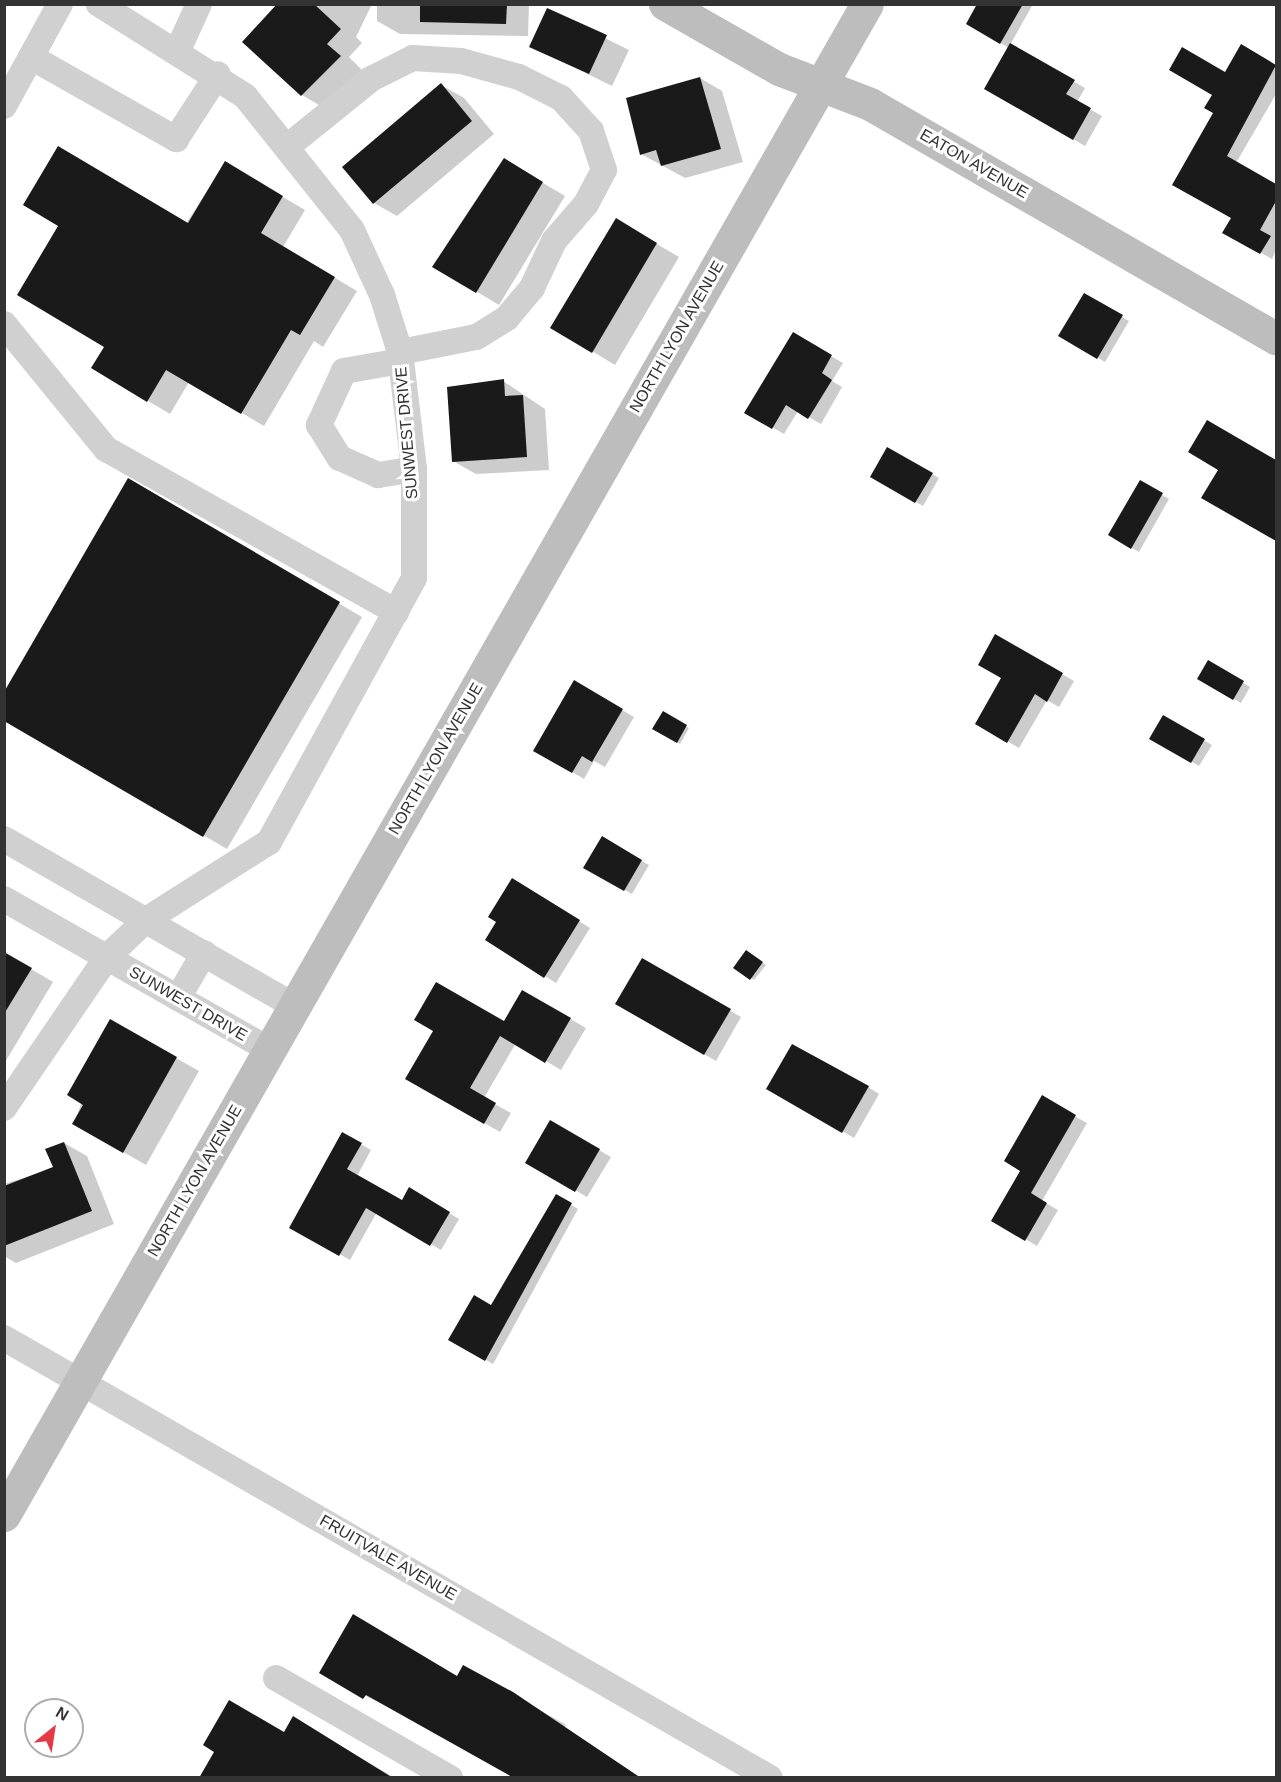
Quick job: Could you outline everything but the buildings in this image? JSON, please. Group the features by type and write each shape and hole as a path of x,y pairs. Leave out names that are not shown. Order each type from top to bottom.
{"street":[{"path":"4,106 60,4"},
{"name":"SUNWEST DRIVE","path":"4,1108 107,957 146,920 268,842 414,578 414,470 400,356 382,295 352,230 244,96 218,74 99,4"},
{"path":"178,50 199,4"},
{"name":"EATON AVENUE","path":"665,4 820,86 870,104 1276,338"},
{"name":"NORTH LYON AVENUE","path":"4,1515 867,4"},
{"path":"31,57 176,139 218,74"},
{"path":"287,147 371,79 413,58 461,61 519,77 561,98 591,130 604,170 586,204 554,241 526,296 507,318 476,337 344,371 319,425 340,458 378,475 414,470"},
{"path":"4,324 106,449 396,612"},
{"path":"4,839 295,1006"},
{"path":"4,899 107,957"},
{"path":"178,998 204,953"},
{"name":"SUNWEST DRIVE","path":"107,957 270,1050"},
{"name":"FRUITVALE AVENUE","path":"4,1338 771,1778"},
{"path":"276,1678 450,1778"}]}
